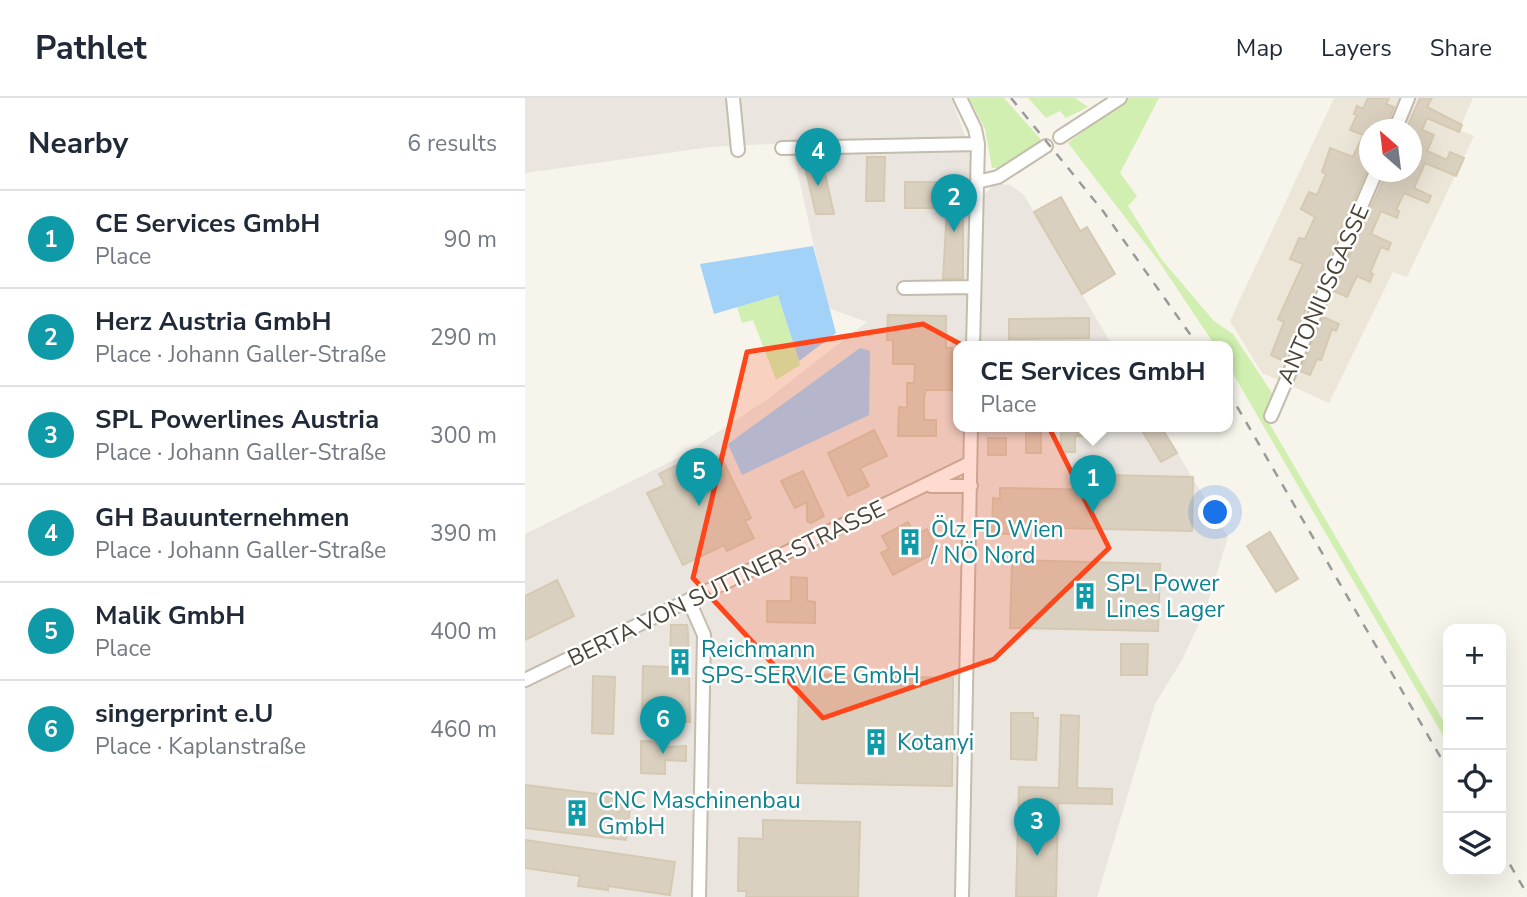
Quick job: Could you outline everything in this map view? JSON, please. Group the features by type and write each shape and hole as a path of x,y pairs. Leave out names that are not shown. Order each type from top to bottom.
{"street":[{"path":"733,98 738,150"},
{"path":"960,98 970,117 978,144 973,341"},
{"path":"1060,136 1120,98"},
{"path":"1399,119 1408,98"},
{"path":"782,148 978,144"},
{"path":"977,182 998,177 1046,146"},
{"name":"ANTONIUSGASSE","path":"1271,416 1372,182"},
{"path":"904,288 974,287"},
{"path":"962,897 971,432"},
{"name":"BERTA VON SUTTNER-STRASSE","path":"525,680 927,487 970,463"},
{"name":"BERTA VON SUTTNER-STRASSE","path":"927,487 971,486"},
{"path":"689,601 703,635 699,897"}],"highlighted area":[{"path":"923,324 1025,379 1109,548 994,659 823,718 693,578 747,352"}],"shaded area":[{"path":"525,98 951,98 971,152 970,211 994,184 1010,185 1024,195 1109,341 953,341 953,432 1165,432 1228,537 1205,611 1182,660 1155,704 1097,897 525,897 525,534 678,458 765,401 867,322 828,308 791,143 710,147 525,173"},
{"path":"1334,98 1473,98 1459,130 1474,136 1407,277 1393,272 1329,403 1262,373 1230,321"}],"green space":[{"path":"969,98 1004,98 1045,144 1002,168 992,168 985,129"},
{"path":"1028,98 1075,98 1088,107 1066,118 1060,111 1046,118"},
{"path":"1127,98 1159,98 1120,173 1137,196 1128,206 1162,260 1214,321 1233,334 1274,396 1265,416 1443,720 1443,735 1233,374 1233,341 1212,341 1158,260 1068,143"},
{"path":"778,294 800,365 776,380 753,320 742,323 737,307"}],"water":[{"path":"813,246 836,333 799,361 778,295 714,314 700,264"},
{"path":"860,348 870,351 869,415 742,475 728,444"}],"building":[{"path":"1368,98 1389,98 1386,104 1394,107 1389,119 1359,119 1359,133 1350,130 1357,115 1354,114 1357,106 1363,109"},
{"path":"1420,98 1432,98 1427,107 1462,125 1459,132 1427,118 1422,130 1422,119 1411,119"},
{"path":"1422,130 1434,135 1427,151 1447,160 1450,152 1464,158 1456,176 1425,163 1422,170"},
{"path":"1359,144 1359,182 1362,182 1283,361 1271,355 1284,322 1278,319 1303,264 1290,259 1299,238 1305,239 1315,217 1301,209 1309,192 1317,195 1326,174 1322,172 1330,148 1353,157"},
{"path":"821,156 834,214 816,214 803,158"},
{"path":"867,157 885,157 884,201 866,201"},
{"path":"905,182 945,182 945,189 963,191 963,278 943,279 947,208 905,208"},
{"path":"1383,182 1417,182 1414,188 1431,196 1428,203 1404,193 1396,210 1399,211 1397,218 1381,211 1371,234 1391,243 1388,250 1381,247 1370,273 1373,274 1370,282 1357,276 1347,297 1334,291"},
{"path":"1061,197 1080,231 1087,227 1115,274 1082,294 1034,212"},
{"path":"888,315 946,316 946,348 952,348 952,390 926,390 924,397 924,420 936,420 936,436 898,436 899,407 907,408 907,383 914,383 915,364 893,364 893,340 887,340"},
{"path":"1323,317 1339,324 1336,331 1332,329 1321,360 1317,359 1310,375 1300,371"},
{"path":"1089,318 1089,338 1009,339 1009,319"},
{"path":"874,430 887,456 860,468 869,486 848,496 828,453"},
{"path":"1026,432 1041,432 1041,453 1026,453"},
{"path":"1061,432 1084,432 1084,436 1075,436 1075,452 1061,452"},
{"path":"1143,432 1164,432 1177,453 1161,462"},
{"path":"988,438 1006,438 1006,455 988,455"},
{"path":"720,455 751,518 745,521 754,538 727,551 724,545 683,565 647,493 665,485 659,474 691,458 696,467"},
{"path":"803,471 824,516 811,523 807,521 807,502 795,508 781,481"},
{"path":"1105,475 1193,477 1192,531 1014,527 1014,534 992,534 993,498 1000,499 1000,488 1105,490"},
{"name":"Ölz FD Wien / NÖ Nord","path":"908,522 915,535 927,529 938,551 893,575 881,553 889,549 882,536"},
{"path":"1270,532 1298,579 1276,592 1247,546"},
{"name":"SPL Power Lines Lager","path":"1012,560 1160,564 1158,631 1010,628"},
{"path":"791,577 807,578 807,601 815,602 815,623 767,622 767,601 791,601"},
{"path":"557,580 574,616 525,640 525,596"},
{"name":"Reichmann SPS-SERVICE GmbH","path":"671,625 687,625 690,722 642,720 643,666 670,667"},
{"path":"1121,644 1148,644 1147,675 1121,675"},
{"name":"Kotanyi","path":"799,674 953,678 952,786 797,783"},
{"path":"593,676 615,677 613,734 592,733"},
{"path":"1011,713 1033,713 1033,718 1038,718 1036,760 1011,759"},
{"path":"1061,715 1079,716 1077,788 1112,789 1112,804 1058,803 1056,897 1016,897 1019,787 1059,788"},
{"path":"641,741 665,742 665,747 686,746 686,761 665,760 665,774 641,773"},
{"name":"CNC Maschinenbau GmbH","path":"525,785 631,798 626,840 525,828"},
{"path":"763,820 860,822 858,897 746,897 747,891 738,891 739,838 763,839"},
{"path":"525,840 675,862 670,895 608,886 608,890 578,886 580,876 525,868"}],"railway":[{"path":"1011,98 1103,211 1195,341"},
{"path":"1233,400 1443,761"},
{"path":"1506,858 1527,894"}],"place":[{"name":"GH Bauunternehmen","path":"818,186"},
{"name":"Herz Austria GmbH","path":"954,232"},
{"name":"Malik GmbH","path":"699,506"},
{"name":"CE Services GmbH","path":"1093,513"},
{"name":"Ölz FD Wien / NÖ Nord","path":"910,542"},
{"name":"SPL Power Lines Lager","path":"1085,596"},
{"name":"Reichmann SPS-SERVICE GmbH","path":"680,662"},
{"name":"Kotanyi","path":"876,742"},
{"name":"singerprint e.U","path":"663,754"},
{"name":"CNC Maschinenbau GmbH","path":"577,813"},
{"name":"SPL Powerlines Austria","path":"1037,856"}]}
